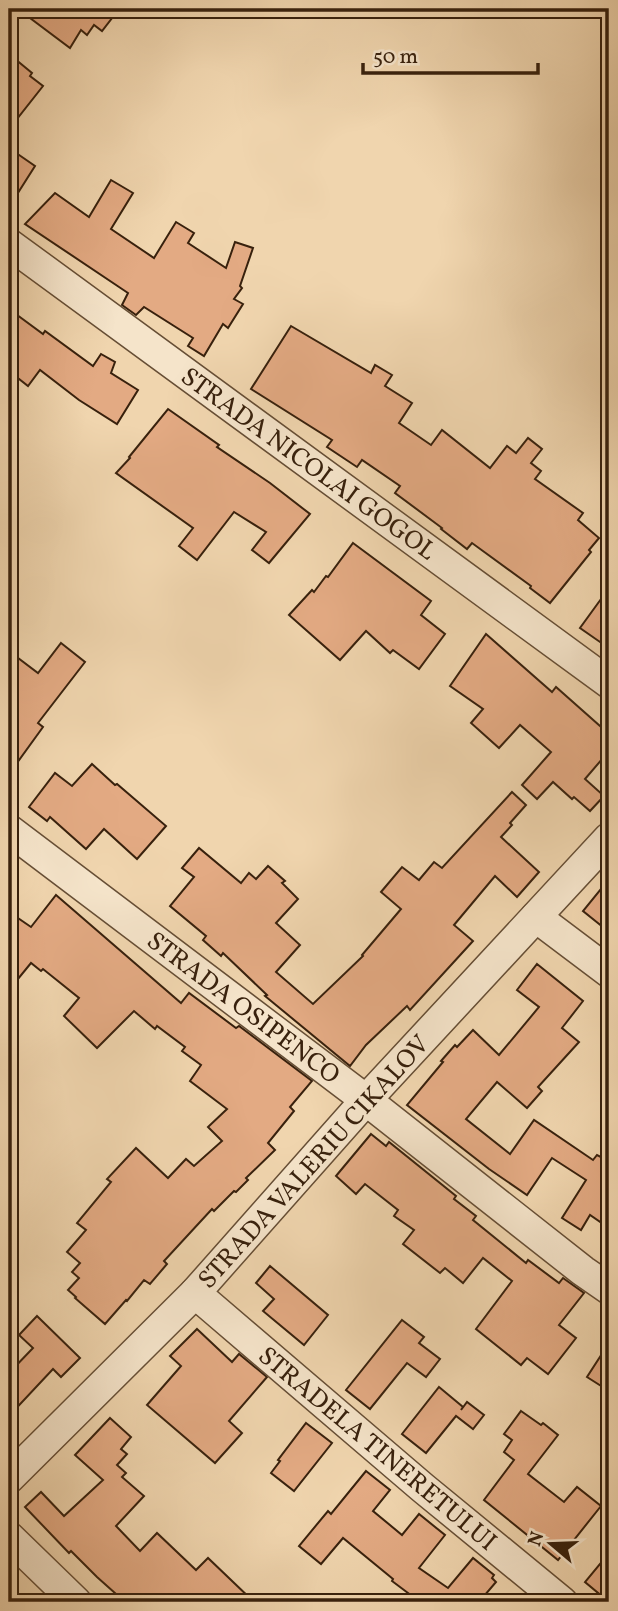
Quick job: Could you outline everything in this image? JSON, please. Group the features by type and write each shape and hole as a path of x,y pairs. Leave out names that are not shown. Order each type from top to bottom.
{"street":[{"name":"STRADA NICOLAI GOGOL","path":"9,244 609,682"},
{"name":"STRADA OSIPENCO","path":"9,830 366,1100 609,1289"},
{"name":"STRADA VALERIU CIKALOV","path":"9,1478 194,1293 366,1100 609,838"},
{"path":"536,916 609,972"},
{"name":"STRADELA TINERETULUI","path":"194,1293 562,1602"},
{"path":"9,1537 64,1598"}],"building":[{"path":"18,9 119,9 102,31 94,25 87,35 81,30 70,48"},
{"path":"9,54 43,86 9,129"},
{"path":"9,148 35,166 9,207"},
{"path":"111,180 133,193 111,229 154,258 176,222 194,233 188,243 226,268 235,242 253,248 240,286 242,288 234,299 243,304 228,328 223,324 204,356 188,346 193,338 144,307 136,315 122,305 128,293 25,224 55,193 89,217"},
{"path":"9,309 93,366 101,354 115,362 111,373 138,390 117,424 79,400 40,370 28,386 9,371"},
{"path":"291,326 371,373 375,365 392,375 385,386 412,403 399,423 431,445 442,430 490,468 507,446 516,453 528,438 542,449 531,463 541,471 535,479 583,513 578,520 599,538 550,603 472,543 467,549 441,529 395,493 400,486 362,460 357,467 327,447 332,440 251,389"},
{"path":"168,409 310,514 269,563 252,550 266,532 234,512 197,560 179,546 193,528 116,473"},
{"path":"353,543 431,601 421,615 445,634 419,669 393,650 390,653 366,631 340,660 289,615 312,590 314,592 326,576 328,577"},
{"path":"609,588 609,630 600,642 580,628"},
{"path":"486,634 552,692 556,687 609,734 609,751 585,779 604,796 590,811 553,782 537,799 522,785 551,752 520,725 499,748 471,723 483,709 450,686"},
{"path":"61,643 85,662 38,723 43,727 9,774 9,672 18,658 38,673"},
{"path":"92,764 166,826 137,859 104,829 86,849 50,817 47,821 29,807 55,773 72,786"},
{"path":"512,792 526,805 501,837 539,872 517,897 495,876 454,925 473,941 410,1010 407,1006 366,1045 350,1066 265,996 267,995 223,953 221,956 203,940 206,936 170,906 194,877 182,868 199,848 241,883 249,873 256,879 268,866 285,881 282,883 298,899 276,923 300,945 276,972 313,1004 363,956 401,909 381,892 402,867 419,880 434,862 442,868"},
{"path":"609,879 609,932 583,911"},
{"path":"56,895 181,1003 189,993 236,1028 239,1026 312,1081 290,1107 294,1111 268,1143 275,1150 246,1178 248,1180 236,1192 214,1211 212,1209 164,1261 167,1264 150,1284 144,1280 105,1324 68,1290 79,1278 72,1272 80,1263 67,1252 86,1230 77,1223 111,1182 107,1179 136,1148 168,1178 186,1159 194,1166 222,1141 208,1127 227,1109 190,1081 201,1065 182,1051 185,1047 157,1026 155,1029 134,1011 97,1048 64,1016 79,998 43,969 41,971 31,963 9,990 9,912 31,927"},
{"path":"537,964 583,1001 562,1028 579,1042 538,1087 542,1091 527,1108 497,1082 466,1119 510,1154 534,1120 593,1160 597,1155 609,1161 609,1228 590,1215 581,1230 562,1218 586,1180 552,1158 527,1195 407,1105 455,1045 457,1047 473,1030 499,1055 539,1007 517,990"},
{"path":"371,1134 386,1146 389,1142 456,1196 454,1199 476,1216 473,1220 526,1263 528,1260 559,1283 563,1278 584,1293 559,1325 576,1338 548,1374 527,1358 521,1365 476,1329 512,1281 483,1258 463,1283 445,1268 440,1273 403,1244 414,1230 394,1216 398,1210 365,1184 356,1194 336,1176"},
{"path":"270,1266 328,1315 304,1345 263,1311 274,1299 256,1283"},
{"path":"37,1316 80,1358 61,1377 53,1369 9,1416 9,1373 33,1348 19,1335"},
{"path":"402,1320 424,1337 419,1343 440,1359 426,1377 407,1363 370,1409 346,1390"},
{"path":"197,1329 232,1362 239,1354 267,1377 229,1421 242,1433 215,1463 147,1405 181,1366 170,1356"},
{"path":"609,1343 609,1391 587,1377"},
{"path":"439,1387 463,1407 461,1410 467,1402 484,1415 473,1429 456,1416 426,1453 402,1434"},
{"path":"521,1411 558,1435 528,1474 564,1502 577,1487 601,1506 558,1560 484,1500 514,1460 504,1452 512,1440 504,1434"},
{"path":"110,1418 131,1437 121,1449 127,1454 117,1465 126,1473 122,1477 144,1496 116,1526 140,1551 157,1533 196,1570 208,1558 254,1602 125,1602 71,1551 69,1553 25,1507 41,1492 64,1516 103,1480 75,1455"},
{"path":"306,1423 332,1443 294,1491 271,1473"},
{"path":"366,1471 390,1490 373,1511 402,1535 419,1514 445,1535 419,1568 448,1588 473,1558 494,1575 492,1578 496,1582 479,1602 420,1602 343,1538 321,1564 299,1546 328,1511 331,1514"},
{"path":"609,1553 609,1602 585,1582"}]}
